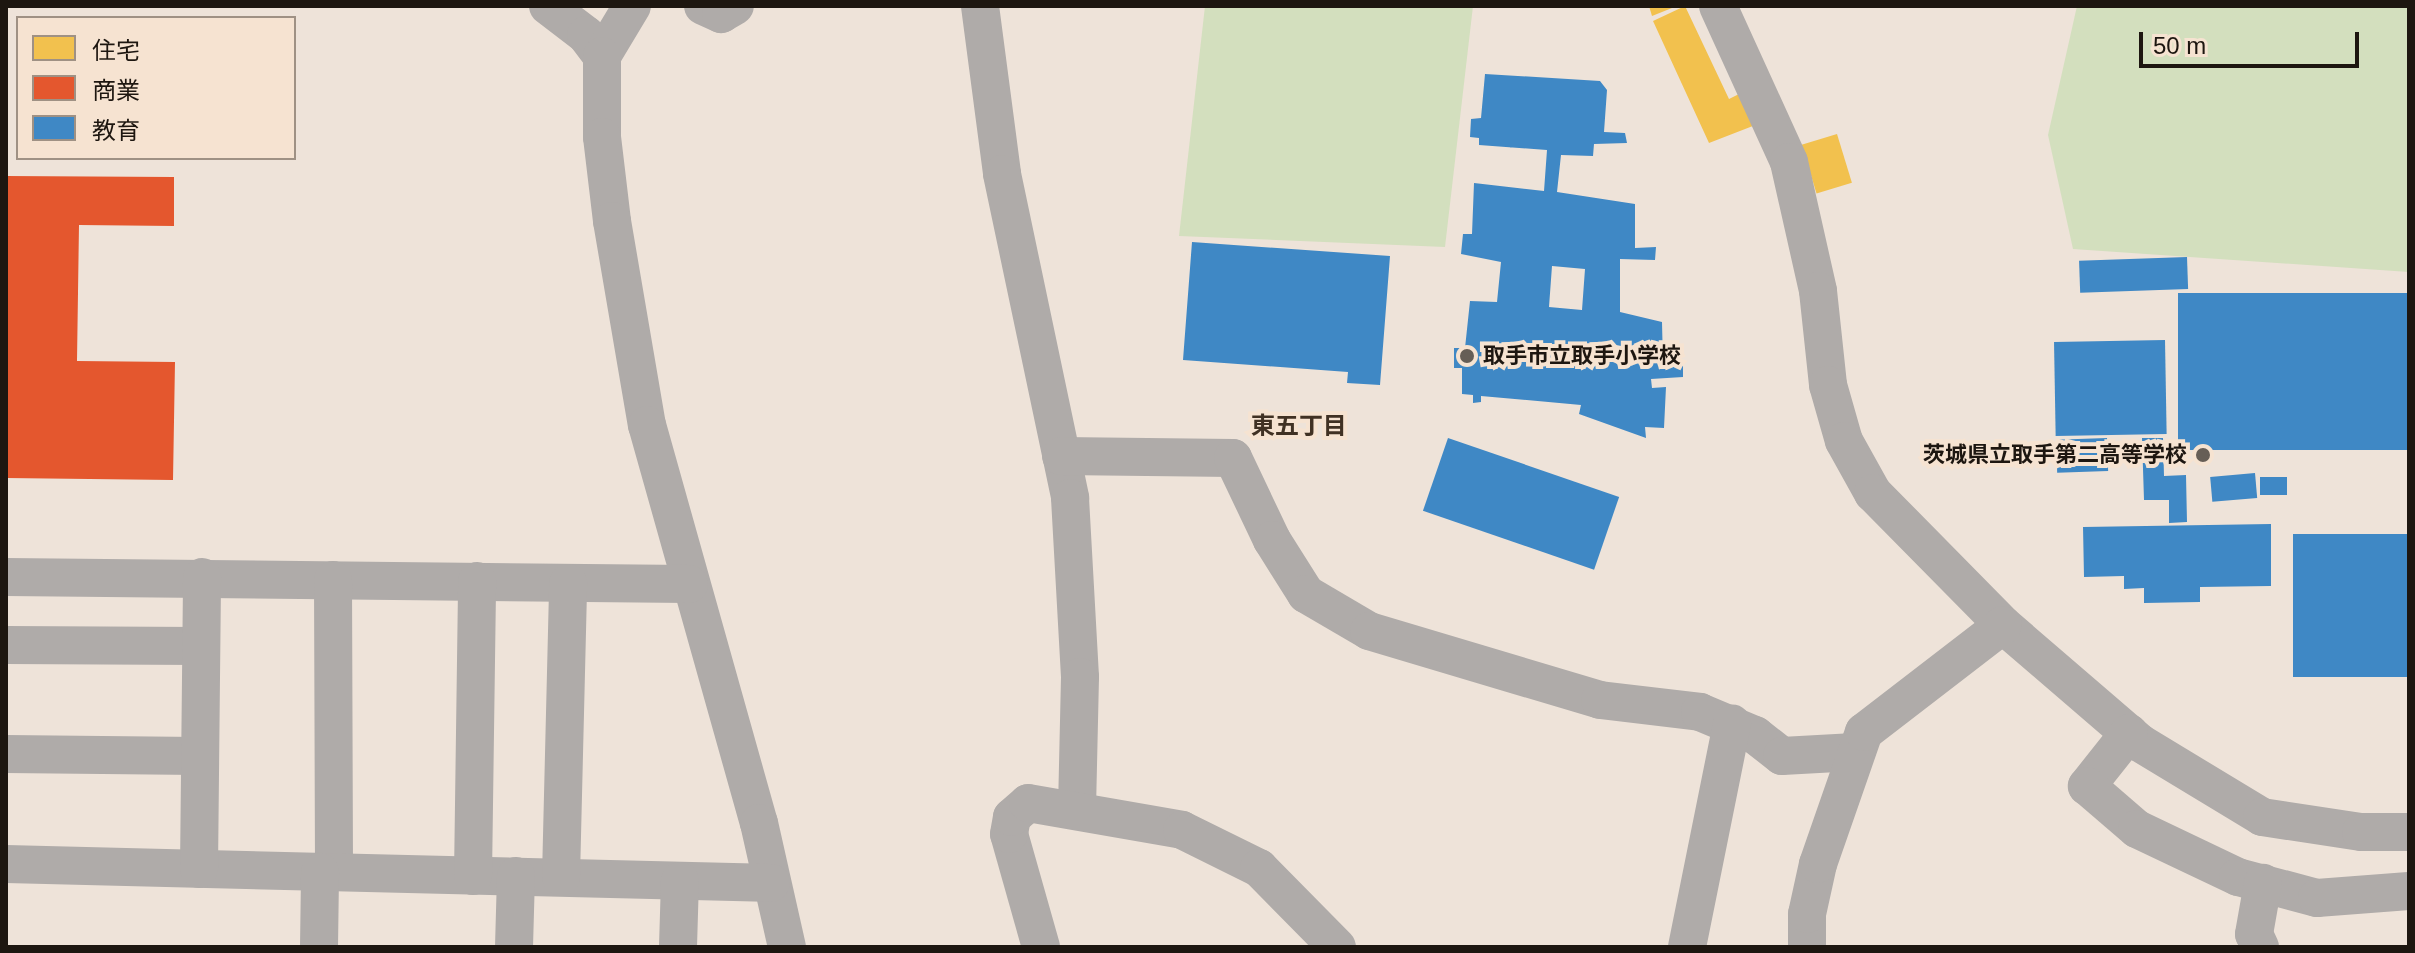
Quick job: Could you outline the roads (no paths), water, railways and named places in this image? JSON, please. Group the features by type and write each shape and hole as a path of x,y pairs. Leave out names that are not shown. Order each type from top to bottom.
{"street":[{"path":"548,6 586,35 602,56"},
{"path":"632,6 602,56 602,137 627,320 647,425 787,947"},
{"path":"703,6 721,14 735,6"},
{"path":"980,6 1002,174 1070,498 1080,677 1077,808"},
{"path":"1718,6 1789,162 1818,291 1828,385 1844,441 1873,493 2003,625 2129,733 2262,817 2361,832 2409,832"},
{"path":"1061,456 1233,458 1272,540 1306,594 1369,631 1600,700 1700,712 1732,723 1782,756 1855,752"},
{"path":"6,577 689,584"},
{"path":"199,869 202,577"},
{"path":"319,947 327,872 333,580"},
{"path":"473,876 477,581"},
{"path":"561,877 568,583"},
{"path":"1807,947 1807,914 1818,864 1864,732 2003,625"},
{"path":"6,645 201,646"},
{"path":"1687,947 1732,723"},
{"path":"2129,733 2087,786 2137,829 2199,861 2317,898 2409,891"},
{"path":"6,754 199,756"},
{"path":"1041,947 1009,834 1012,817 1028,803 1077,808 1182,830 1259,868 1337,947"},
{"path":"6,864 771,883"},
{"path":"514,947 516,876"},
{"path":"678,947 680,881"},
{"path":"2260,947 2254,934 2263,883"}],"place":[{"name":"取手市立取手小学校","path":"1467,356"},
{"name":"茨城県立取手第二高等学校","path":"2203,455"}],"district":[{"name":"東五丁目","path":"1299,426"}]}
